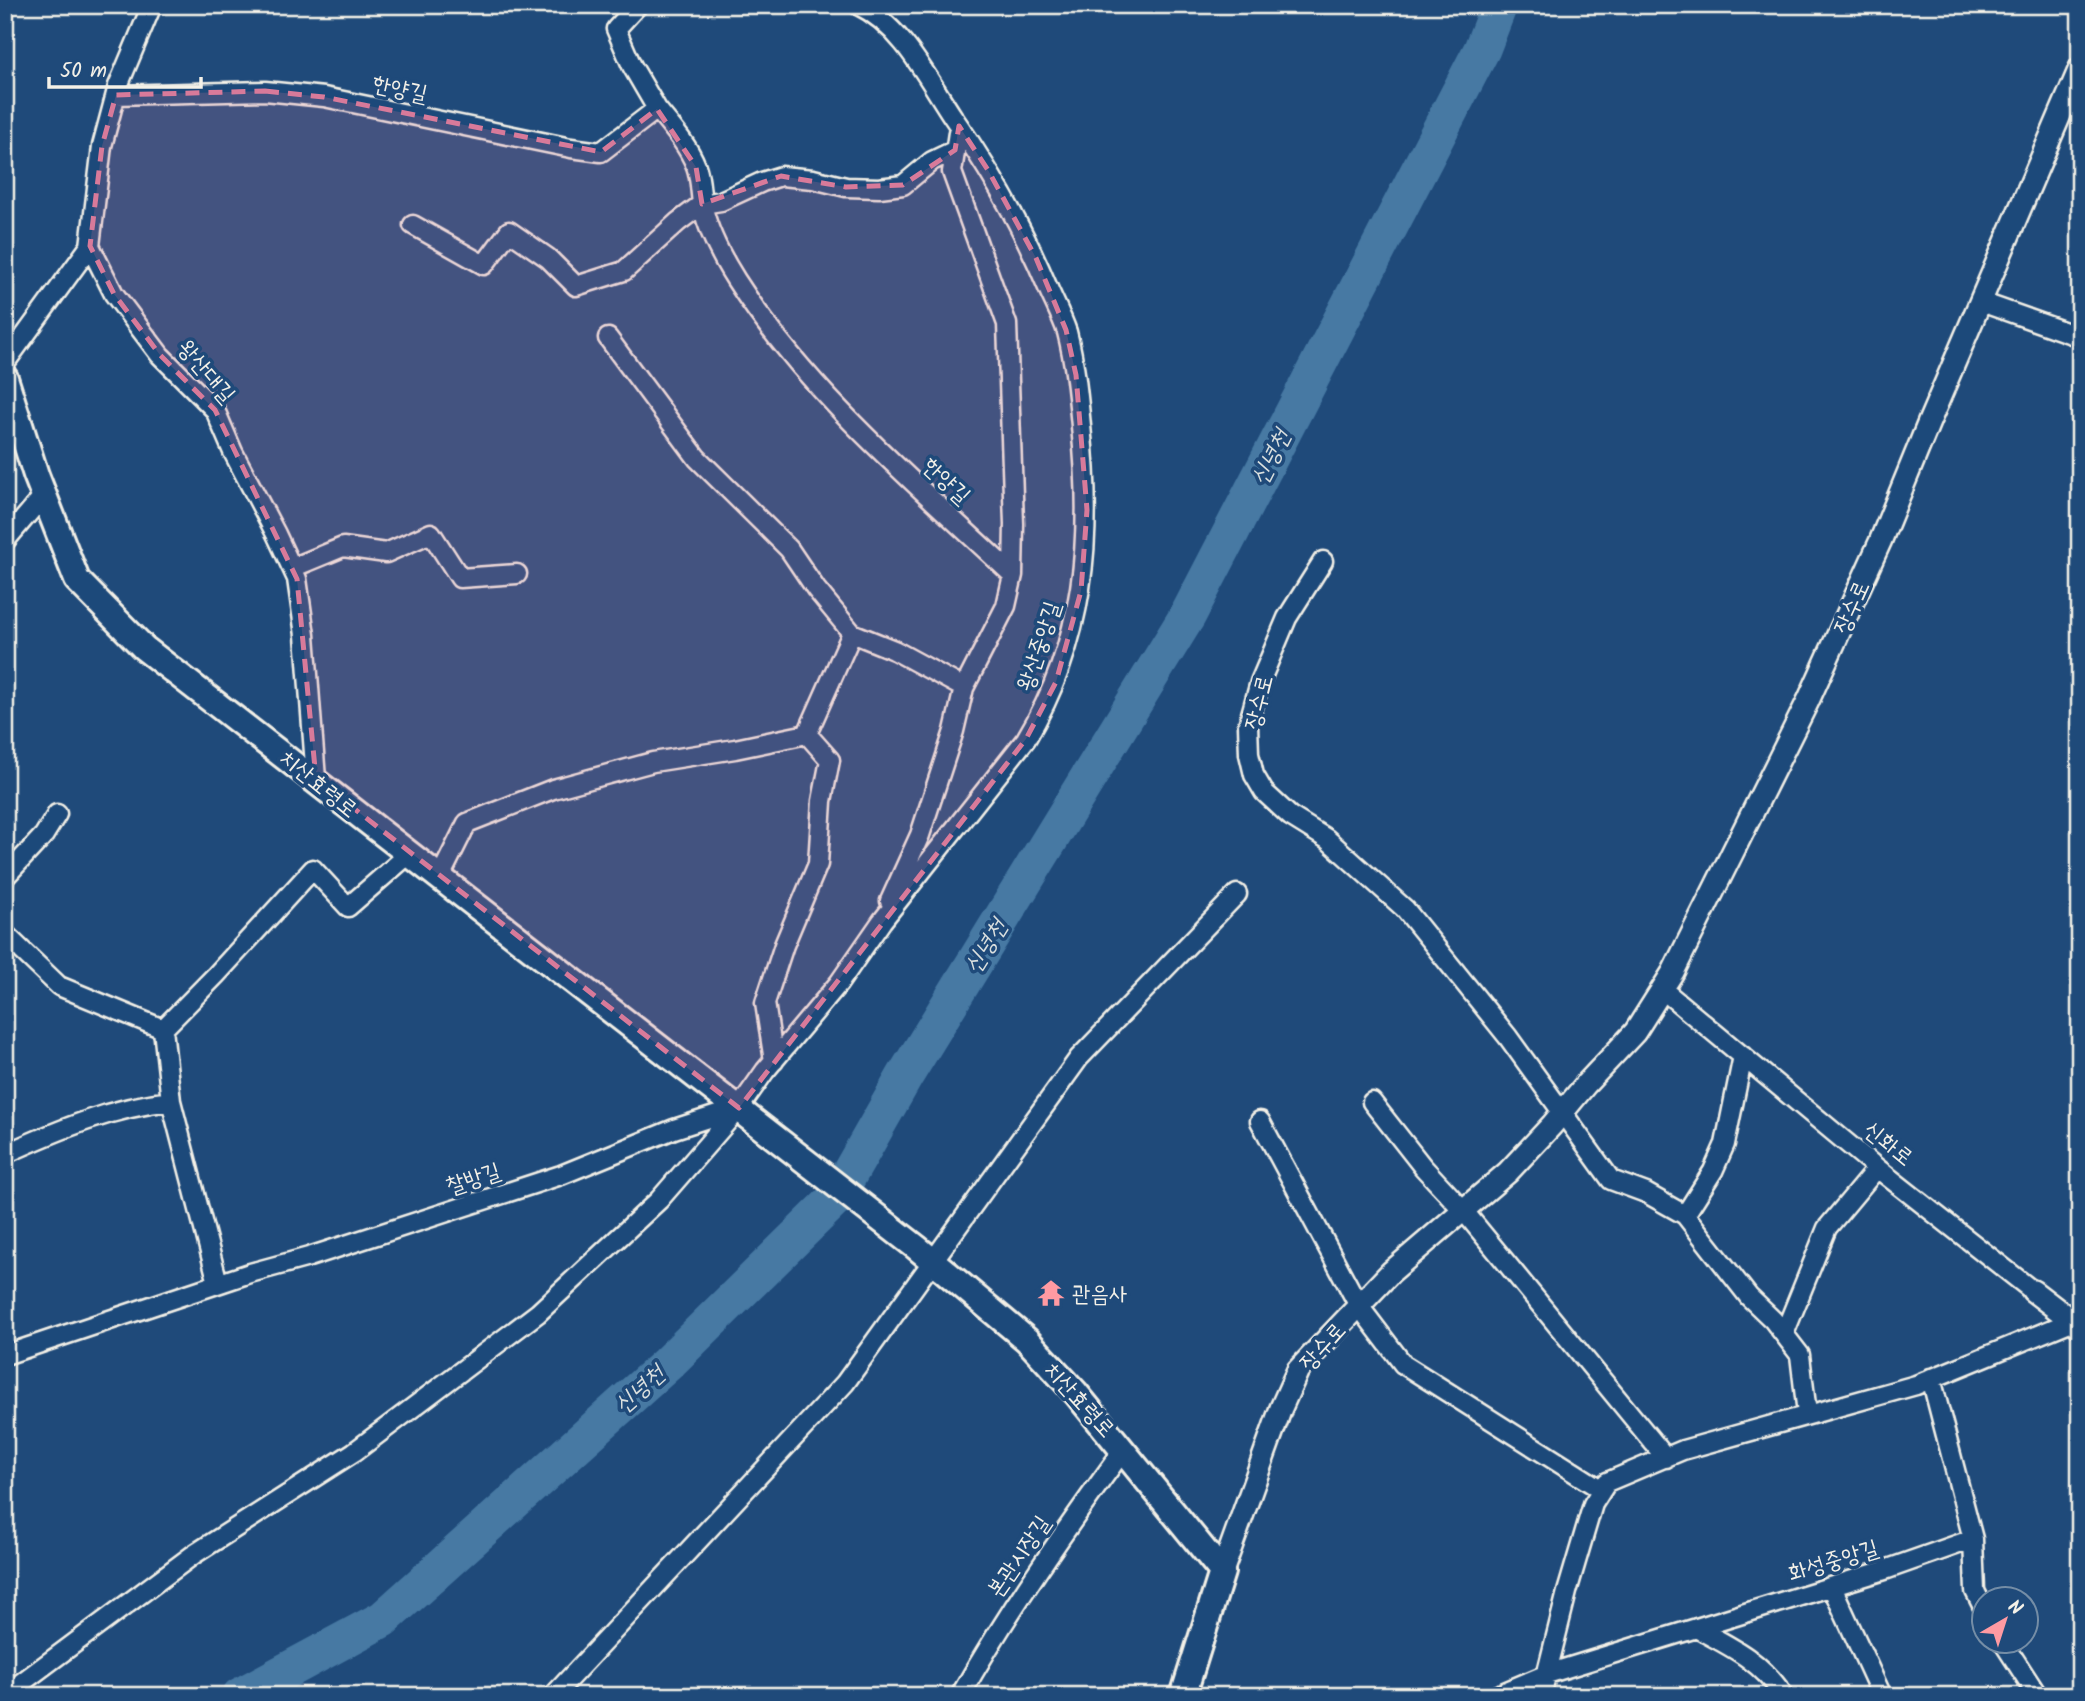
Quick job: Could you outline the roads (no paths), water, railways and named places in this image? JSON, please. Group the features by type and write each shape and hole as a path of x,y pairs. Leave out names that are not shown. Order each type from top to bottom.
{"main road":[{"name":"치산효령로","path":"5,378 44,495 77,580 145,648 739,1108 924,1254 1027,1340 1124,1449 1222,1572"},
{"name":"장수로","path":"1183,1696 1222,1572"}],"street":[{"path":"5,363 90,246 102,146 116,94 152,5"},
{"name":"한양길","path":"638,5 616,29 632,66 657,109 677,133 696,167 702,204 719,254 748,299 789,353 903,474 1013,575"},
{"name":"왕산중앙길","path":"5,1695 194,1555 354,1452 538,1313 659,1200 739,1108 839,983 882,921 1026,738 1039,717 1056,682 1081,591 1087,510 1076,375 1066,330 1036,258 988,170 960,126 887,23 858,5"},
{"name":"장수로","path":"1222,1572 1281,1408 1298,1370 1391,1272 1508,1172 1635,1032 1673,972 1808,701 1880,542 2080,68"},
{"name":"한양길","path":"116,94 265,90 324,97 601,152 657,109"},
{"path":"882,921 904,865 920,835 954,731 964,688 1006,606 1013,575 1014,524 1007,324 952,172 960,126"},
{"path":"413,225 484,265 509,232 548,258 576,286 624,271 702,204 721,201 762,182 781,176 813,179 846,187 879,188 903,185 932,161 955,150"},
{"name":"왕산대길","path":"90,246 114,294 137,325 160,355 215,410 233,452 297,579 305,635 316,779"},
{"path":"1981,302 2080,337"},
{"path":"608,338 697,458 789,549 816,589 852,633 894,650 964,688"},
{"path":"5,541 44,495"},
{"path":"292,568 343,547 386,553 431,533 460,578 517,574"},
{"name":"장수로","path":"1323,561 1287,618 1260,682 1248,725 1249,754 1254,775 1264,792 1290,816 1327,839 1405,909 1508,1037 1611,1180 1646,1193 1685,1215 1749,1297 1773,1320 1800,1355 1807,1414"},
{"path":"807,734 852,633"},
{"path":"440,877 467,823 553,789 653,762 735,750 807,734"},
{"path":"774,1061 765,1003 784,945 818,864 822,801 830,760 807,734"},
{"path":"5,877 44,835 57,814"},
{"path":"163,1029 313,869 348,907 409,854"},
{"path":"553,1696 845,1383 924,1254 1079,1058 1237,894"},
{"path":"5,934 60,986 163,1029"},
{"name":"신화로","path":"1662,989 1877,1168 2033,1291"},
{"path":"163,1029 171,1101 218,1283"},
{"path":"1685,1215 1713,1171 1725,1144 1743,1056"},
{"path":"5,1154 100,1116 138,1105 171,1101"},
{"path":"1372,1102 1665,1458"},
{"name":"찰방길","path":"5,1355 218,1283 309,1257 561,1175 674,1129 739,1108"},
{"path":"1260,1121 1359,1306 1403,1364 1602,1490"},
{"path":"1784,1334 1828,1228 1877,1168"},
{"path":"2033,1291 2076,1324"},
{"path":"1541,1696 1593,1504 1608,1482 1683,1450 1916,1385 2076,1324"},
{"path":"1931,1378 1973,1539 1975,1586"},
{"name":"본관시장길","path":"960,1696 1038,1568 1124,1449"},
{"name":"화성중앙길","path":"1495,1696 1547,1674 1832,1587 1973,1539"},
{"path":"1832,1587 1881,1696"},
{"path":"1696,1628 1751,1659 1772,1677 1784,1696"},
{"path":"2012,1656 2038,1696"}],"waterway":[{"name":"신녕천","path":"240,1696 383,1619 667,1364 835,1199 905,1076 1188,615 1482,49 1499,5"}],"place":[{"name":"관음사","path":"1051,1293"}]}
